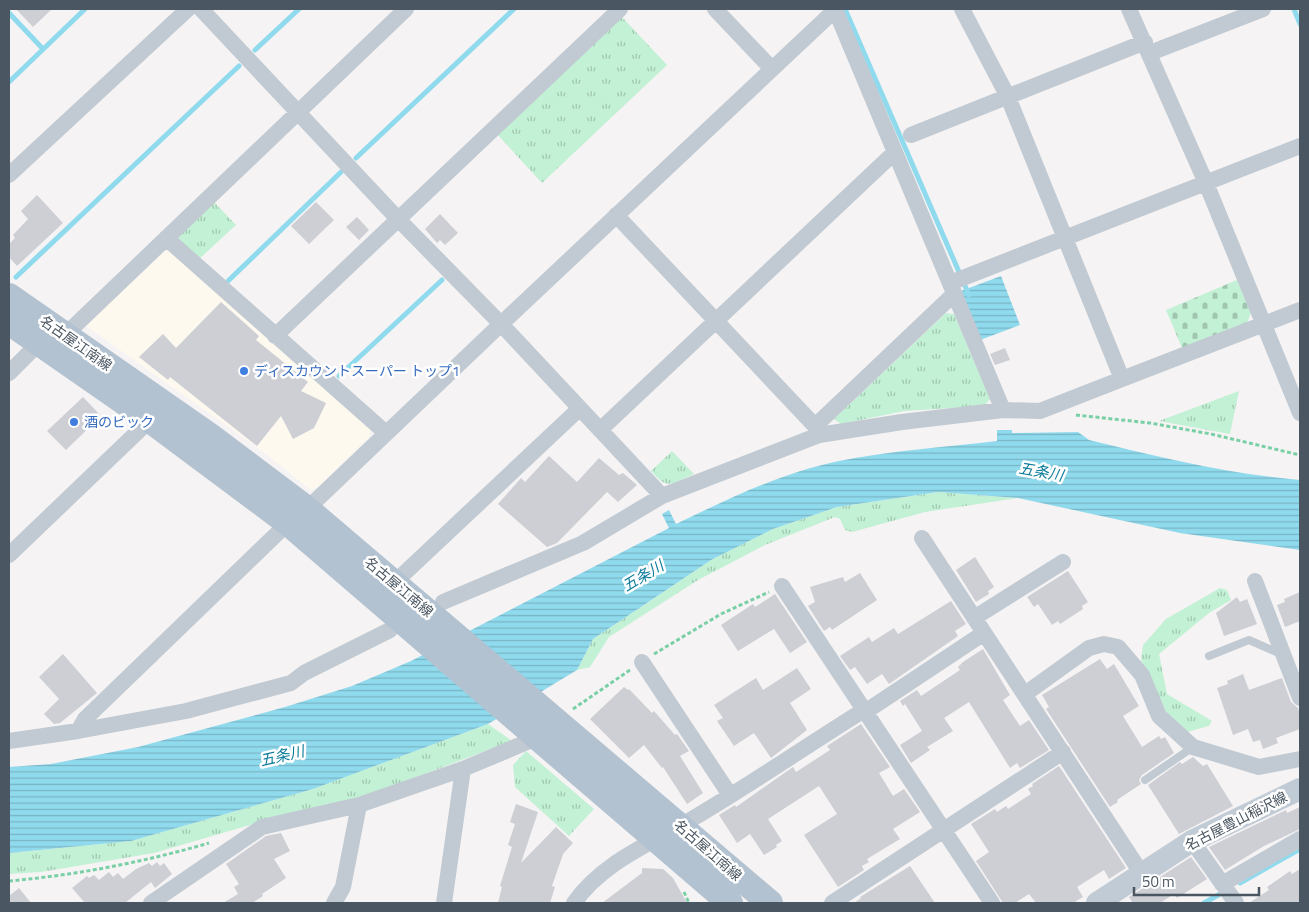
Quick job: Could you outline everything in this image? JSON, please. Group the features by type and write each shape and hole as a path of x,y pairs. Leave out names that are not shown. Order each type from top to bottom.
{"main road":[{"name":"名古屋江南線","path":"9,296 210,436 421,624 541,724 679,825 770,903"},
{"name":"名古屋江南線","path":"9,322 150,420 298,516 394,583 421,624"},
{"name":"名古屋江南線","path":"541,724 655,840 730,903"},
{"name":"名古屋豊山稲沢線","path":"1097,903 1192,841 1300,789"}],"street":[{"path":"9,175 188,9"},
{"path":"201,9 662,496"},
{"path":"65,335 406,9"},
{"path":"275,336 620,9"},
{"path":"715,9 772,69"},
{"path":"78,731 85,719 835,9 1003,410"},
{"path":"962,9 1008,97 1122,379"},
{"path":"1129,9 1206,183 1262,325 1300,413"},
{"path":"911,135 1008,97 1147,47 1263,9"},
{"path":"817,431 965,277 1300,146"},
{"path":"600,430 895,152"},
{"path":"616,216 817,431"},
{"path":"166,238 386,433"},
{"path":"9,740 78,731 186,711 309,679 583,543 662,496 817,431 1003,410 1040,412 1300,310"},
{"path":"9,373 39,343"},
{"path":"394,583 579,409"},
{"path":"9,555 150,420"},
{"path":"922,538 1142,874"},
{"path":"974,618 1063,562"},
{"path":"1255,582 1300,698"},
{"path":"782,586 992,903"},
{"path":"292,682 304,673 421,624"},
{"path":"574,903 584,890 600,875 865,711 984,633"},
{"path":"1024,694 1088,648 1104,644 1118,647 1142,675 1159,716 1193,747 1259,767 1300,759"},
{"path":"642,662 730,796"},
{"path":"151,903 262,827 359,805 463,769 541,724"},
{"path":"832,903 1063,752"},
{"path":"444,903 463,769"},
{"path":"334,903 343,887 359,805"},
{"path":"1222,884 1300,839"},
{"path":"1192,841 1222,884 1232,902"}],"lane":[{"path":"1209,656 1249,640 1284,655"},
{"path":"1144,780 1193,747"}],"path":[{"path":"1040,412 1150,423 1211,434 1300,454"},
{"path":"541,724 574,709 667,645 721,614 782,586"},
{"path":"9,881 40,878 156,858 218,840"}],"shaded area":[{"path":"171,250 370,429 370,436 318,487 311,490 258,448 86,326 87,321 162,251"}],"green space":[{"path":"622,17 667,65 542,183 497,134"},
{"path":"212,200 236,225 199,259 177,237"},
{"path":"1237,280 1251,313 1247,323 1182,348 1166,310"},
{"path":"946,313 954,314 990,399 984,406 904,411 841,424 834,419"},
{"path":"1239,391 1230,434 1159,421"},
{"path":"672,451 694,474 670,484 662,481 651,471"},
{"path":"938,492 1018,498 925,512 852,532 845,530 840,519 835,517 765,545 698,580 609,637 590,667 577,670 593,639 711,560 773,529 837,507"},
{"path":"1220,588 1227,590 1231,600 1209,613 1159,654 1167,694 1212,721 1209,726 1187,732 1168,716 1141,660 1143,645 1166,619"},
{"path":"488,724 512,741 363,797 274,818 154,853 41,872 9,874 9,853 131,841 313,789"},
{"path":"526,751 594,809 569,836 515,787 513,765"}],"water":[{"path":"1001,276 1020,325 980,340 961,291"},
{"name":"五条川","path":"997,430 1012,430 1012,433 1078,432 1089,440 1168,459 1246,474 1300,480 1300,550 1180,533 1018,498 938,492 837,507 773,529 711,560 593,639 577,670 488,724 313,789 131,841 9,853 9,767 51,764 138,747 285,707 352,686 411,661 669,528 662,514 669,510 676,524 715,505 796,472 839,461 878,454 997,441"}],"building":[{"path":"16,9 52,9 33,27"},
{"path":"37,195 63,223 17,266 9,257 9,244 15,238 13,235 28,219 21,211"},
{"path":"316,202 334,220 309,244 291,226"},
{"path":"440,214 458,233 445,245 440,240 437,243 425,229"},
{"path":"357,217 369,230 359,240 346,227"},
{"path":"221,302 259,336 256,340 308,382 301,391 326,403 314,428 293,439 281,416 257,446 170,377 168,380 139,357 163,334 176,348"},
{"path":"1005,348 1010,360 995,365 990,354"},
{"path":"83,397 101,416 66,450 47,431"},
{"path":"549,456 577,482 599,458 619,475 623,473 637,485 618,502 607,492 557,543 547,547 498,504 521,478 525,482"},
{"path":"975,557 994,587 988,591 989,594 976,602 956,570"},
{"path":"1068,571 1088,602 1082,606 1083,609 1060,624 1058,621 1052,625 1038,604 1034,607 1027,597"},
{"path":"860,573 877,600 832,630 830,627 824,631 808,606 815,602 810,587 843,577 845,582"},
{"path":"1300,592 1300,621 1285,627 1277,605 1285,602 1284,599"},
{"path":"775,594 807,642 790,653 774,629 738,651 721,625 753,604 755,607"},
{"path":"1237,597 1240,602 1247,599 1257,624 1224,636 1216,613"},
{"path":"951,601 966,624 955,631 958,636 889,684 882,674 867,684 855,667 850,670 840,656 869,637 872,642 894,628 898,634"},
{"path":"983,649 1010,695 1003,700 1020,726 1029,720 1049,750 1020,768 1017,763 1010,768 969,702 944,718 953,731 927,747 930,750 911,763 900,745 922,731 905,704 903,706 900,701 917,690 921,696 960,670 958,667 963,662"},
{"path":"63,654 97,693 60,723 54,724 44,714 59,699 39,677"},
{"path":"1100,659 1107,669 1114,664 1139,706 1123,716 1142,747 1159,736 1161,739 1165,737 1174,753 1142,775 1139,780 1141,784 1110,807 1046,709 1049,707 1042,695"},
{"path":"797,668 811,689 790,703 807,730 771,758 754,733 734,746 717,721 723,718 714,705 756,678 763,690"},
{"path":"1243,674 1249,690 1282,678 1291,702 1298,708 1300,729 1276,738 1278,743 1263,749 1260,740 1253,742 1248,729 1233,735 1217,688 1228,684 1227,681"},
{"path":"624,687 629,689 652,713 654,711 675,735 677,734 689,751 680,756 703,793 687,804 663,767 644,745 629,758 590,719"},
{"path":"861,724 890,767 879,773 893,796 904,789 920,812 893,829 900,839 867,859 869,862 862,866 864,870 838,887 804,835 837,814 819,786 768,819 782,841 776,845 777,847 764,855 750,834 737,843 719,815 735,805 736,807 793,767 796,772 830,750 827,746"},
{"path":"1193,757 1203,766 1207,764 1233,806 1179,834 1148,785 1180,762 1182,764"},
{"path":"1059,766 1126,868 1109,879 1104,870 1077,887 1083,897 1073,903 1036,903 1029,894 1015,903 1003,903 976,861 989,852 971,824 995,809 997,812 1006,806 1008,809 1031,794 1028,789 1033,786 1032,784"},
{"path":"516,804 538,812 521,863 556,827 573,843 563,854 552,886 555,887 550,903 498,903 502,887 500,886 512,847 508,845 515,824 510,822"},
{"path":"1300,807 1300,829 1264,846 1225,870 1209,847 1286,810 1287,813"},
{"path":"281,833 290,851 274,859 286,878 252,903 223,903 238,894 234,887 239,884 226,864 266,836"},
{"path":"1191,857 1207,879 1177,898 1174,894 1160,903 1133,903 1129,897"},
{"path":"157,862 160,866 164,863 172,874 155,888 151,882 125,903 85,903 72,888 87,876 89,878 94,875 99,880 109,872 113,877 118,873 123,879 136,869 149,863 152,866"},
{"path":"910,866 935,903 854,903 860,897"},
{"path":"642,868 663,869 673,878 687,903 602,903 642,873"},
{"path":"1300,869 1300,903 1249,903 1269,890 1267,887 1290,871 1292,874"},
{"path":"19,888 31,903 9,903 9,896"}],"waterway":[{"path":"9,82 85,9"},
{"path":"255,50 299,9"},
{"path":"356,158 514,9"},
{"path":"845,9 969,295"},
{"path":"1294,9 1300,24"},
{"path":"9,13 43,49"},
{"path":"16,277 239,66"},
{"path":"228,281 341,172"},
{"path":"339,376 442,280"},
{"path":"1240,883 1300,849"},
{"path":"1204,903 1220,894"}],"place":[{"name":"ディスカウントスーパー トップ1","path":"244,371"},
{"name":"酒のビック","path":"74,422"}]}
